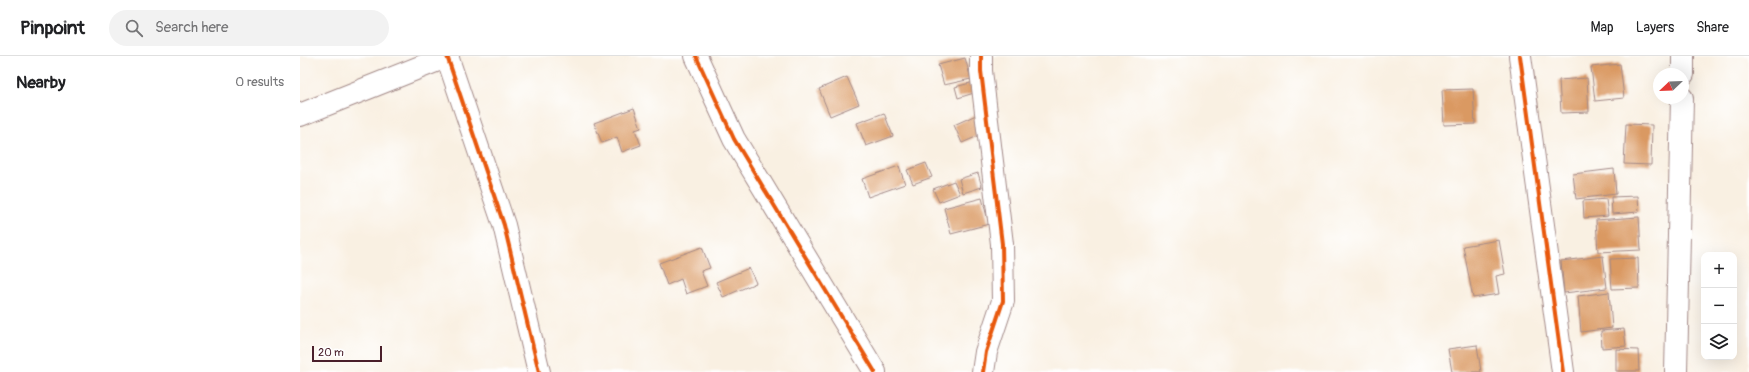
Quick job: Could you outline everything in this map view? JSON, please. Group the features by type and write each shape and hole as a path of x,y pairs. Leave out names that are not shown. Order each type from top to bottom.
{"street":[{"path":"300,115 447,56 504,225 539,372"},
{"path":"696,56 734,140 874,372"},
{"path":"981,56 981,71 1002,244 1003,301 986,352 983,372"},
{"path":"1520,56 1531,149 1563,372"},
{"path":"1683,56 1683,68"},
{"path":"1676,372 1682,104"}],"building":[{"path":"965,58 971,79 944,85 938,65"},
{"path":"1620,64 1624,98 1595,101 1591,67"},
{"path":"847,77 859,104 830,116 819,89"},
{"path":"1587,78 1589,112 1561,113 1559,80"},
{"path":"974,82 977,92 958,98 955,87"},
{"path":"1473,89 1475,124 1444,125 1442,90"},
{"path":"634,108 641,128 635,130 641,145 622,152 617,137 602,143 594,123"},
{"path":"884,113 893,136 866,146 857,123"},
{"path":"976,115 985,133 962,143 954,125"},
{"path":"1626,124 1652,125 1651,165 1624,164"},
{"path":"926,163 932,177 913,184 907,170"},
{"path":"899,166 905,184 868,197 862,179"},
{"path":"1614,169 1616,194 1576,199 1573,174"},
{"path":"978,173 982,187 963,193 959,179"},
{"path":"954,181 960,194 939,202 933,189"},
{"path":"1638,196 1639,212 1612,214 1611,197"},
{"path":"982,198 989,224 951,234 944,208"},
{"path":"1606,199 1608,216 1584,218 1583,201"},
{"path":"1639,217 1641,250 1598,252 1596,220"},
{"path":"1499,240 1505,274 1496,276 1499,294 1473,298 1463,246"},
{"path":"702,247 710,268 701,271 707,286 686,294 681,279 667,285 659,263"},
{"path":"1603,256 1607,288 1564,293 1561,261"},
{"path":"1638,258 1639,288 1612,289 1610,259"},
{"path":"749,268 756,283 723,297 716,282"},
{"path":"1609,292 1612,328 1581,332 1578,296"},
{"path":"1624,329 1626,346 1602,348 1601,331"},
{"path":"1477,345 1481,372 1452,372 1448,349"},
{"path":"1616,349 1638,350 1639,371 1616,371"}],"cycle path":[{"path":"447,56 504,225 539,372"},
{"path":"696,56 734,139 875,372"},
{"path":"981,56 981,71 1002,244 1003,301 986,352 983,372"},
{"path":"1520,56 1563,372"}]}
